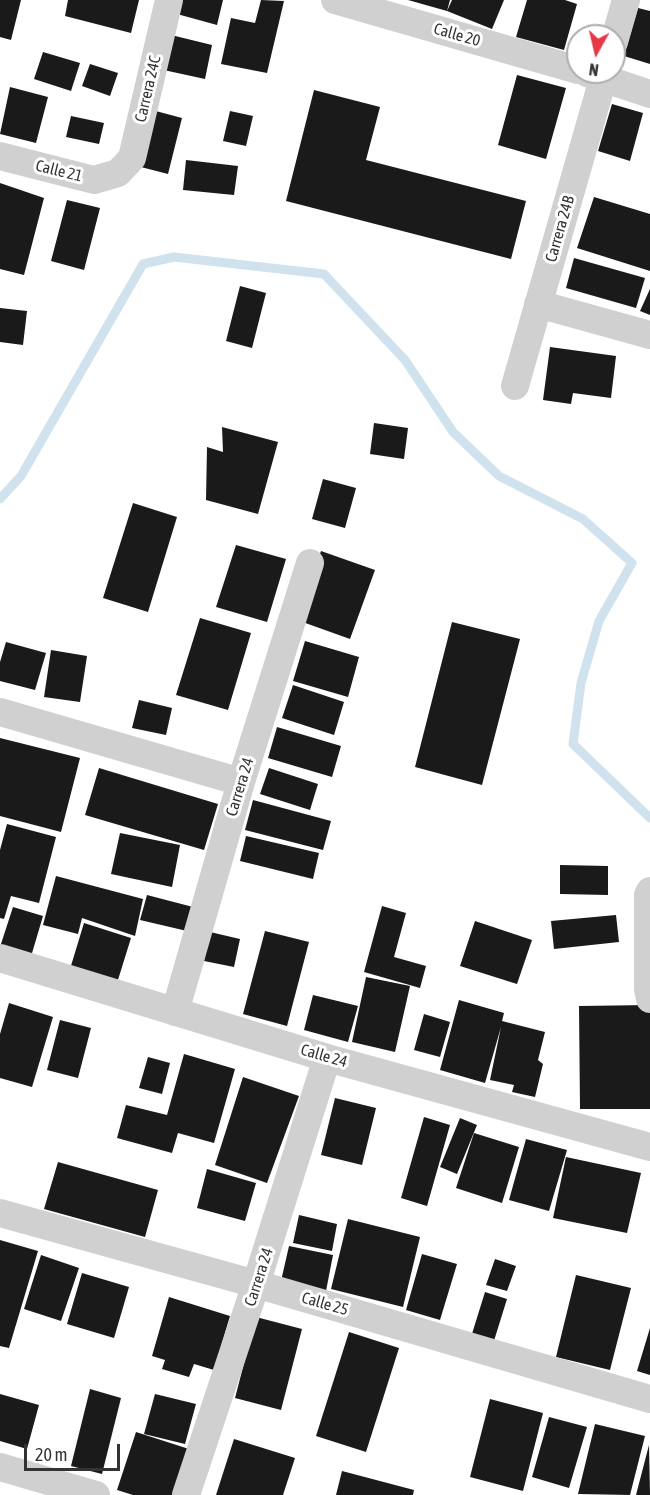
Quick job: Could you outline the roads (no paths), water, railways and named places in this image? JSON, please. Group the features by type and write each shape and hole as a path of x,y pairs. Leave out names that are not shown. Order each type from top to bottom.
{"street":[{"name":"Carrera 24C","path":"118,173 132,158 169,0"},
{"name":"Calle 20","path":"335,0 566,65"},
{"path":"619,24 626,0"},
{"name":"Carrera 24B","path":"515,386 538,304 590,84"},
{"name":"Calle 20","path":"623,84 650,94"},
{"name":"Calle 21","path":"0,156 94,180 118,173"},
{"path":"538,304 650,335"},
{"name":"Carrera 24","path":"175,1012 241,782 310,563"},
{"path":"0,712 241,782"},
{"path":"650,891 648,895 650,999"},
{"name":"Calle 24","path":"0,958 327,1058 650,1147"},
{"name":"Carrera 24","path":"186,1495 256,1284 327,1058"},
{"name":"Calle 25","path":"0,1213 256,1284 650,1399"},
{"path":"0,1467 96,1495"}],"waterway":[{"path":"0,499 21,476 143,264 174,257 324,274 405,360 453,432 499,476 583,519 632,563 599,621 581,683 573,744 650,818"}]}
